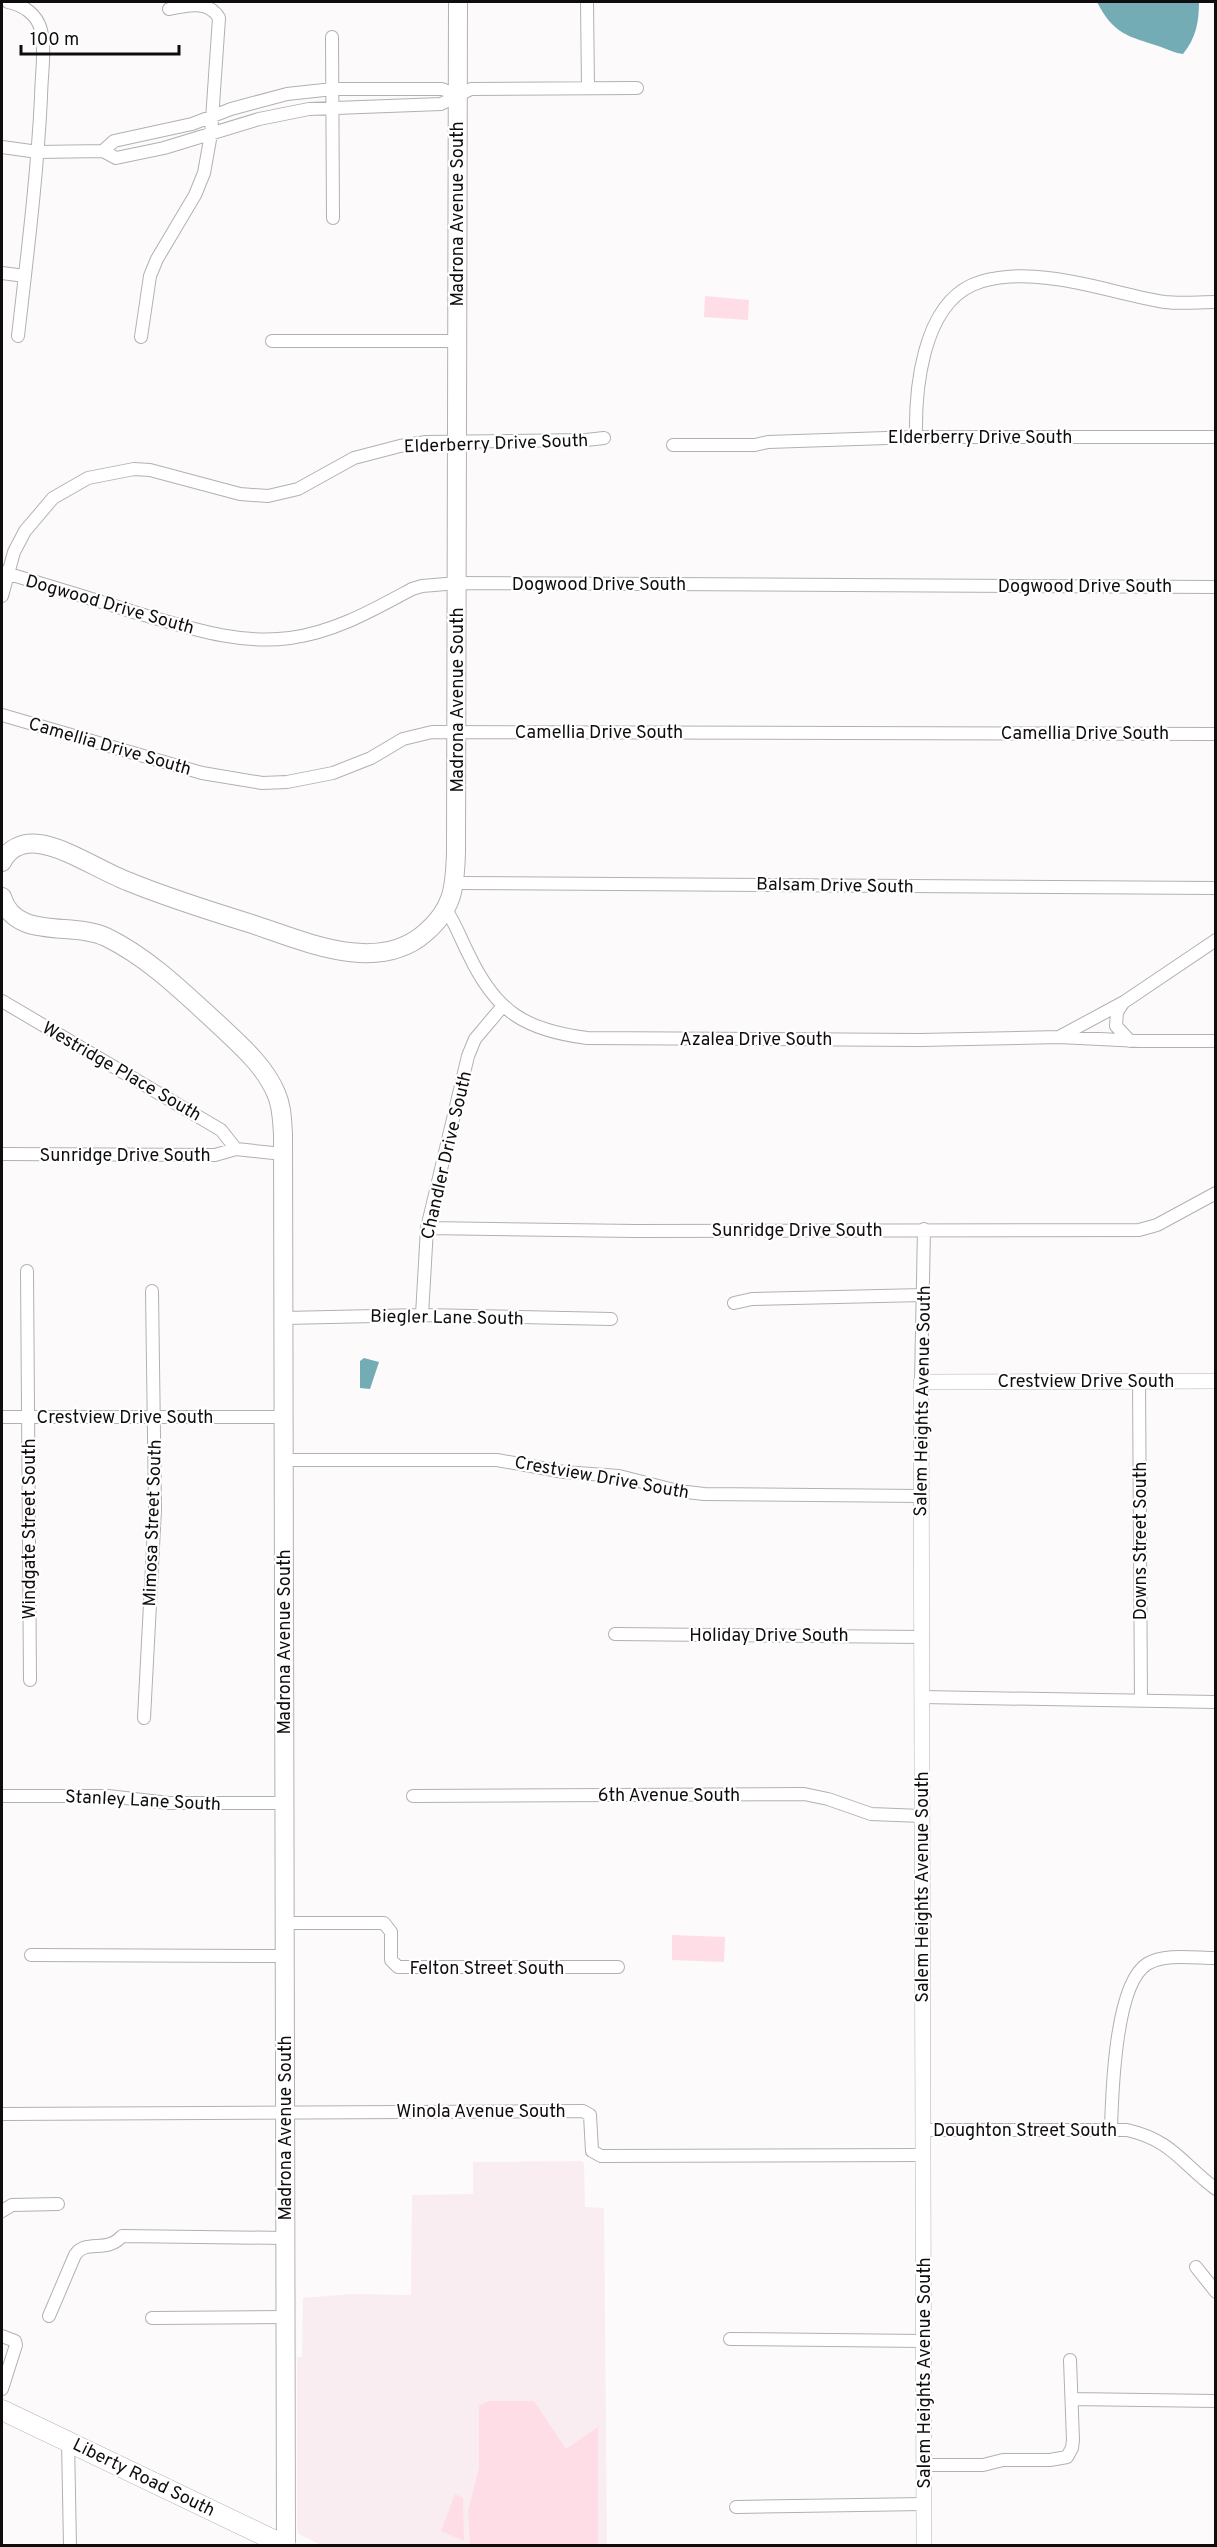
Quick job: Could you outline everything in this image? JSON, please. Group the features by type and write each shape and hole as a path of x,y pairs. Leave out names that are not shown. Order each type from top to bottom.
{"main road":[{"name":"Madrona Avenue South","path":"2,862 10,850 18,846 47,845 126,881 180,901 296,939 356,953 372,954 405,946 428,930 446,910 455,883 457,732 458,2"},
{"name":"Madrona Avenue South","path":"2,897 7,910 19,920 37,926 92,932 104,936 148,963 178,986 246,1051 270,1082 281,1109 284,1318 286,2545"},
{"name":"Liberty Road South","path":"2,2410 286,2545"}],"street":[{"path":"8,2 20,4 33,14 41,28 43,51 38,152 18,336"},
{"path":"587,2 588,88"},
{"path":"141,337 150,276 163,245 195,195 204,173 211,134 219,18 213,9 200,3 169,9"},
{"path":"332,37 333,218"},
{"path":"2,147 38,152 103,151 116,158 164,148 286,113 333,107 441,105 471,89 637,88"},
{"path":"103,151 114,141 175,129 268,98 333,89 442,89 458,95"},
{"path":"2,273 25,276"},
{"path":"916,437 917,388 925,349 937,321 949,304 972,284 998,277 1047,278 1166,302 1215,302"},
{"path":"272,341 457,341"},
{"name":"Elderberry Drive South","path":"673,445 754,445 768,442 916,437 1215,437"},
{"name":"Elderberry Drive South","path":"2,596 4,573 25,531 37,514 53,498 88,478 126,470 150,470 240,494 268,496 298,489 354,458 380,450 426,442 604,438"},
{"name":"Dogwood Drive South","path":"4,573 198,631 256,639 291,638 328,629 346,623 412,589 458,583 1215,587"},
{"name":"Camellia Drive South","path":"2,715 202,773 262,783 286,782 333,773 371,758 410,736 457,732 1215,734"},
{"name":"Balsam Drive South","path":"455,883 1215,888"},
{"name":"Azalea Drive South","path":"446,910 453,919 478,975 502,1007 547,1032 587,1038 930,1040 1059,1037 1130,1041 1215,1041"},
{"path":"1059,1037 1124,1002 1215,940"},
{"name":"Westridge Place South","path":"2,1001 222,1130 236,1149"},
{"path":"1124,1002 1118,1012 1116,1026 1130,1041"},
{"name":"Chandler Drive South","path":"422,1315 427,1228 468,1056 476,1039 502,1007"},
{"name":"Sunridge Drive South","path":"2,1154 215,1155 236,1149 283,1154"},
{"name":"Sunridge Drive South","path":"427,1228 635,1231 1139,1230 1148,1229 1165,1221 1215,1193"},
{"name":"Salem Heights Avenue South","path":"924,1229 920,1496 924,2546"},
{"name":"Windgate Street South","path":"27,1271 30,1680"},
{"name":"Mimosa Street South","path":"144,1718 154,1509 152,1291"},
{"path":"734,1302 752,1299 923,1295"},
{"name":"Biegler Lane South","path":"284,1318 422,1315 611,1319"},
{"name":"Downs Street South","path":"1139,1381 1141,1701"},
{"name":"Crestview Drive South","path":"921,1382 1215,1381"},
{"name":"Crestview Drive South","path":"2,1417 284,1417"},
{"name":"Crestview Drive South","path":"284,1460 497,1460 564,1472 627,1478 678,1491 704,1494 920,1496"},
{"name":"Holiday Drive South","path":"615,1634 922,1637"},
{"path":"921,1697 1215,1702"},
{"name":"6th Avenue South","path":"413,1797 804,1794 828,1799 871,1814 921,1816"},
{"name":"Stanley Lane South","path":"2,1796 108,1796 163,1803 284,1803"},
{"name":"Felton Street South","path":"285,1923 384,1923 391,1932 391,1960 398,1967 618,1967"},
{"path":"31,1955 285,1956"},
{"path":"1111,2129 1115,2058 1123,2013 1136,1973 1147,1964 1161,1958 1215,1958"},
{"name":"Winola Avenue South","path":"2,2114 583,2111 590,2115 592,2151 601,2156 924,2155"},
{"name":"Doughton Street South","path":"923,2130 1127,2130 1155,2138 1167,2146 1215,2189"},
{"path":"2,2211 12,2205 58,2204"},
{"path":"50,2316 79,2249 108,2246 117,2242 122,2236 286,2238"},
{"path":"1196,2267 1215,2292"},
{"path":"152,2318 286,2317"},
{"path":"2,2336 15,2341 16,2345 2,2389"},
{"path":"730,2339 924,2341"},
{"path":"924,2465 983,2465 1003,2460 1050,2460 1067,2457 1073,2440 1070,2360"},
{"path":"1072,2400 1215,2401"},
{"path":"68,2441 70,2546"},
{"path":"736,2506 924,2504"}],"shaded area":[{"path":"705,296 749,300 748,320 704,317"},
{"path":"672,1935 725,1937 724,1962 672,1960"},
{"path":"582,2161 584,2163 585,2207 604,2208 607,2545 323,2546 299,2534 297,2529 297,2357 302,2357 303,2298 351,2294 411,2295 412,2195 473,2194 473,2162"},
{"path":"489,2401 534,2401 566,2449 598,2427 598,2545 470,2545 468,2511 479,2468 479,2406"},
{"path":"455,2494 463,2498 464,2541 441,2531"}],"water":[{"path":"1097,2 1199,2 1196,30 1183,54 1177,53 1123,33 1103,13"},
{"path":"364,1358 379,1362 370,1389 360,1388 360,1361"}]}
